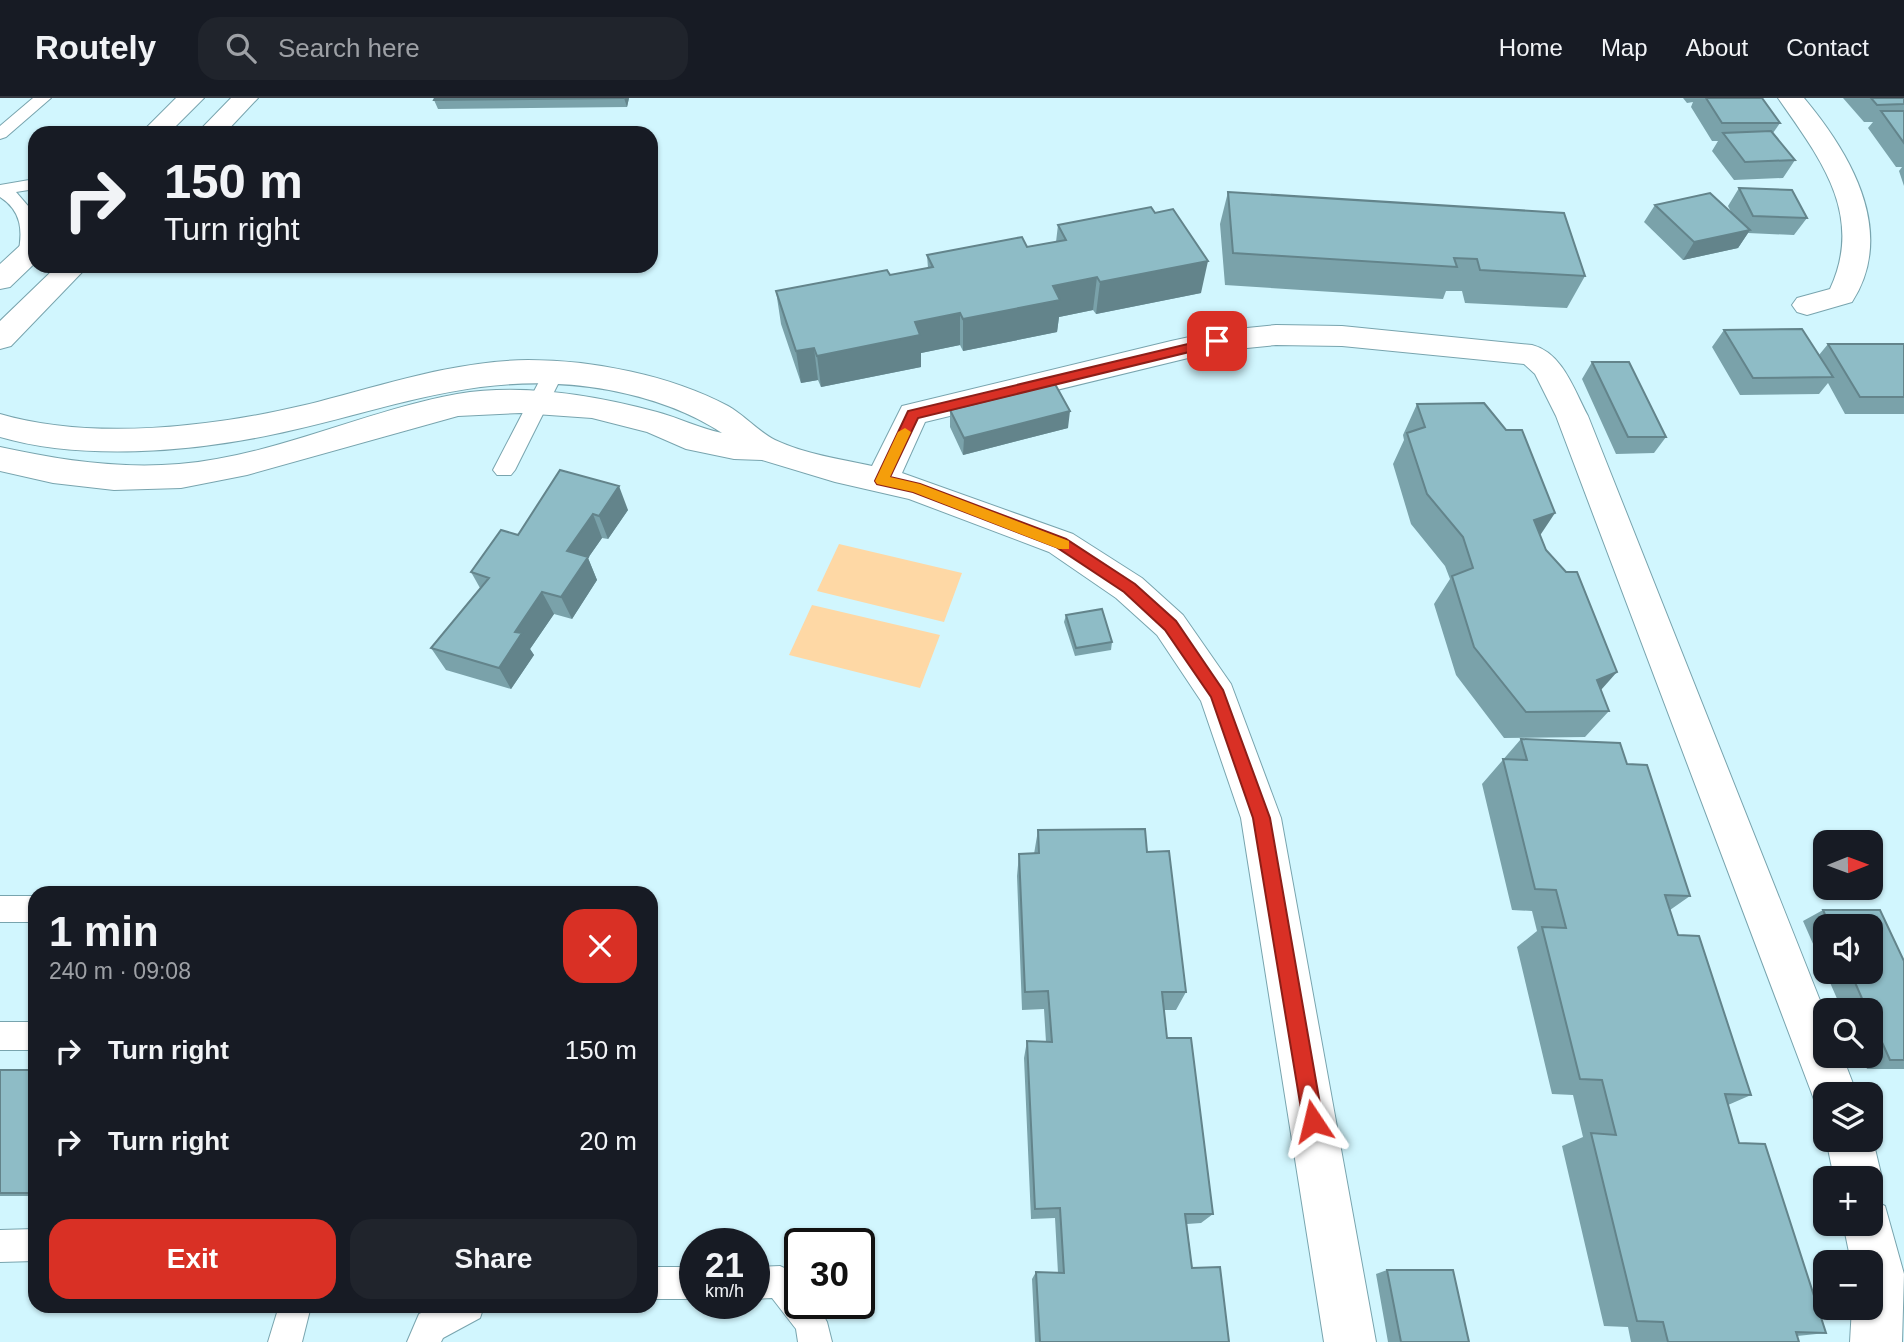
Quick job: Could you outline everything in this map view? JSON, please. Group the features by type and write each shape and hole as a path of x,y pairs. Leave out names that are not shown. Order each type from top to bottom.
{"street":[{"path":"161,126 191,98"},
{"path":"217,126 245,98"},
{"path":"1791,98 1831,152 1853,210 1856,237 1851,281 1842,295 1807,305"},
{"path":"0,280 28,254"},
{"path":"0,339 67,273"},
{"path":"882,481 913,414 1217,341 1276,335 1342,335 1532,355 1547,368 1572,416 1829,1082"},
{"path":"0,425 83,437 198,434 272,423 453,380 513,372 554,372 655,388 715,411 741,427 762,448"},
{"path":"0,459 53,471 114,478 181,476 247,463 458,405 540,402 592,407 656,423 697,440 762,448 835,470 915,488 1061,543 1129,588 1170,625 1218,695 1261,818 1350,1342"},
{"path":"1871,1236 1879,1275 1876,1342"}],"lane":[{"path":"0,134 43,98"},
{"path":"0,190 28,185"},
{"path":"0,190 21,204 28,213"},
{"path":"504,470 554,372"},
{"path":"0,909 28,909"},
{"path":"0,1036 28,1037"},
{"path":"0,1246 28,1245"},
{"path":"770,1282 780,1282 811,1322 815,1342"},
{"path":"658,1283 679,1283"},
{"path":"285,1342 293,1313"},
{"path":"424,1342 431,1326 455,1313"}],"shaded area":[{"path":"839,544 962,573 944,622 817,591"},
{"path":"812,605 940,635 920,688 789,655"}],"building":[{"path":"435,98 624,98 434,100"},
{"path":"1706,98 1762,98 1780,123 1722,123"},
{"path":"1871,98 1904,98 1904,104 1877,105"},
{"path":"1881,111 1904,111 1904,143"},
{"path":"1771,131 1795,160 1745,162 1723,133"},
{"path":"1739,188 1792,190 1807,218 1753,216"},
{"path":"1228,192 1564,213 1585,276 1480,270 1477,259 1454,258 1457,267 1233,253"},
{"path":"1710,193 1750,230 1694,242 1655,205"},
{"path":"1151,207 1155,213 1173,209 1208,261 1100,282 1097,277 1053,286 1060,300 963,319 960,313 915,322 920,335 817,356 814,348 796,351 776,291 887,270 890,275 933,267 927,255 1022,237 1027,247 1066,240 1058,225"},
{"path":"1802,329 1833,377 1753,378 1724,330"},
{"path":"1828,344 1904,344 1904,397 1860,397"},
{"path":"1592,362 1629,362 1666,437 1628,437"},
{"path":"1055,384 1070,411 964,438 950,410"},
{"path":"1484,403 1506,430 1522,430 1555,513 1534,520 1546,550 1566,572 1577,572 1617,672 1597,680 1609,711 1526,712 1474,647 1452,576 1473,568 1463,537 1427,494 1407,433 1425,427 1417,404"},
{"path":"560,470 619,486 599,516 593,514 567,551 588,557 561,597 542,592 515,632 522,633 499,668 431,648 489,578 471,572 501,530 518,535"},
{"path":"1102,609 1112,642 1076,648 1066,615"},
{"path":"1521,739 1620,743 1627,764 1647,765 1690,896 1665,895 1678,935 1699,936 1751,1095 1725,1094 1739,1143 1765,1144 1813,1293 1813,1320 1822,1320 1826,1333 1796,1332 1799,1342 1668,1342 1663,1322 1637,1321 1591,1133 1616,1135 1602,1080 1580,1079 1542,927 1566,928 1556,890 1535,889 1503,759 1527,760"},
{"path":"1145,829 1147,852 1169,851 1186,992 1162,992 1167,1038 1191,1038 1213,1214 1185,1214 1192,1268 1220,1267 1229,1342 1040,1342 1036,1272 1064,1273 1060,1208 1035,1209 1027,1041 1052,1042 1048,991 1025,992 1019,854 1039,853 1038,830"},
{"path":"1823,910 1880,910 1882,914 1825,914"},
{"path":"1883,916 1904,961 1904,1060 1890,1060 1883,1045 1883,998 1862,998 1856,984 1883,984"},
{"path":"0,1070 28,1070 28,1193 0,1193"},
{"path":"1387,1270 1453,1270 1469,1342 1401,1342"}],"slow traffic":[{"path":"905,432 882,481 915,488 1064,545"}],"route":[{"path":"1217,341 913,414 882,481 915,488 1061,543 1129,588 1170,625 1218,695 1261,818 1313,1121"}]}
